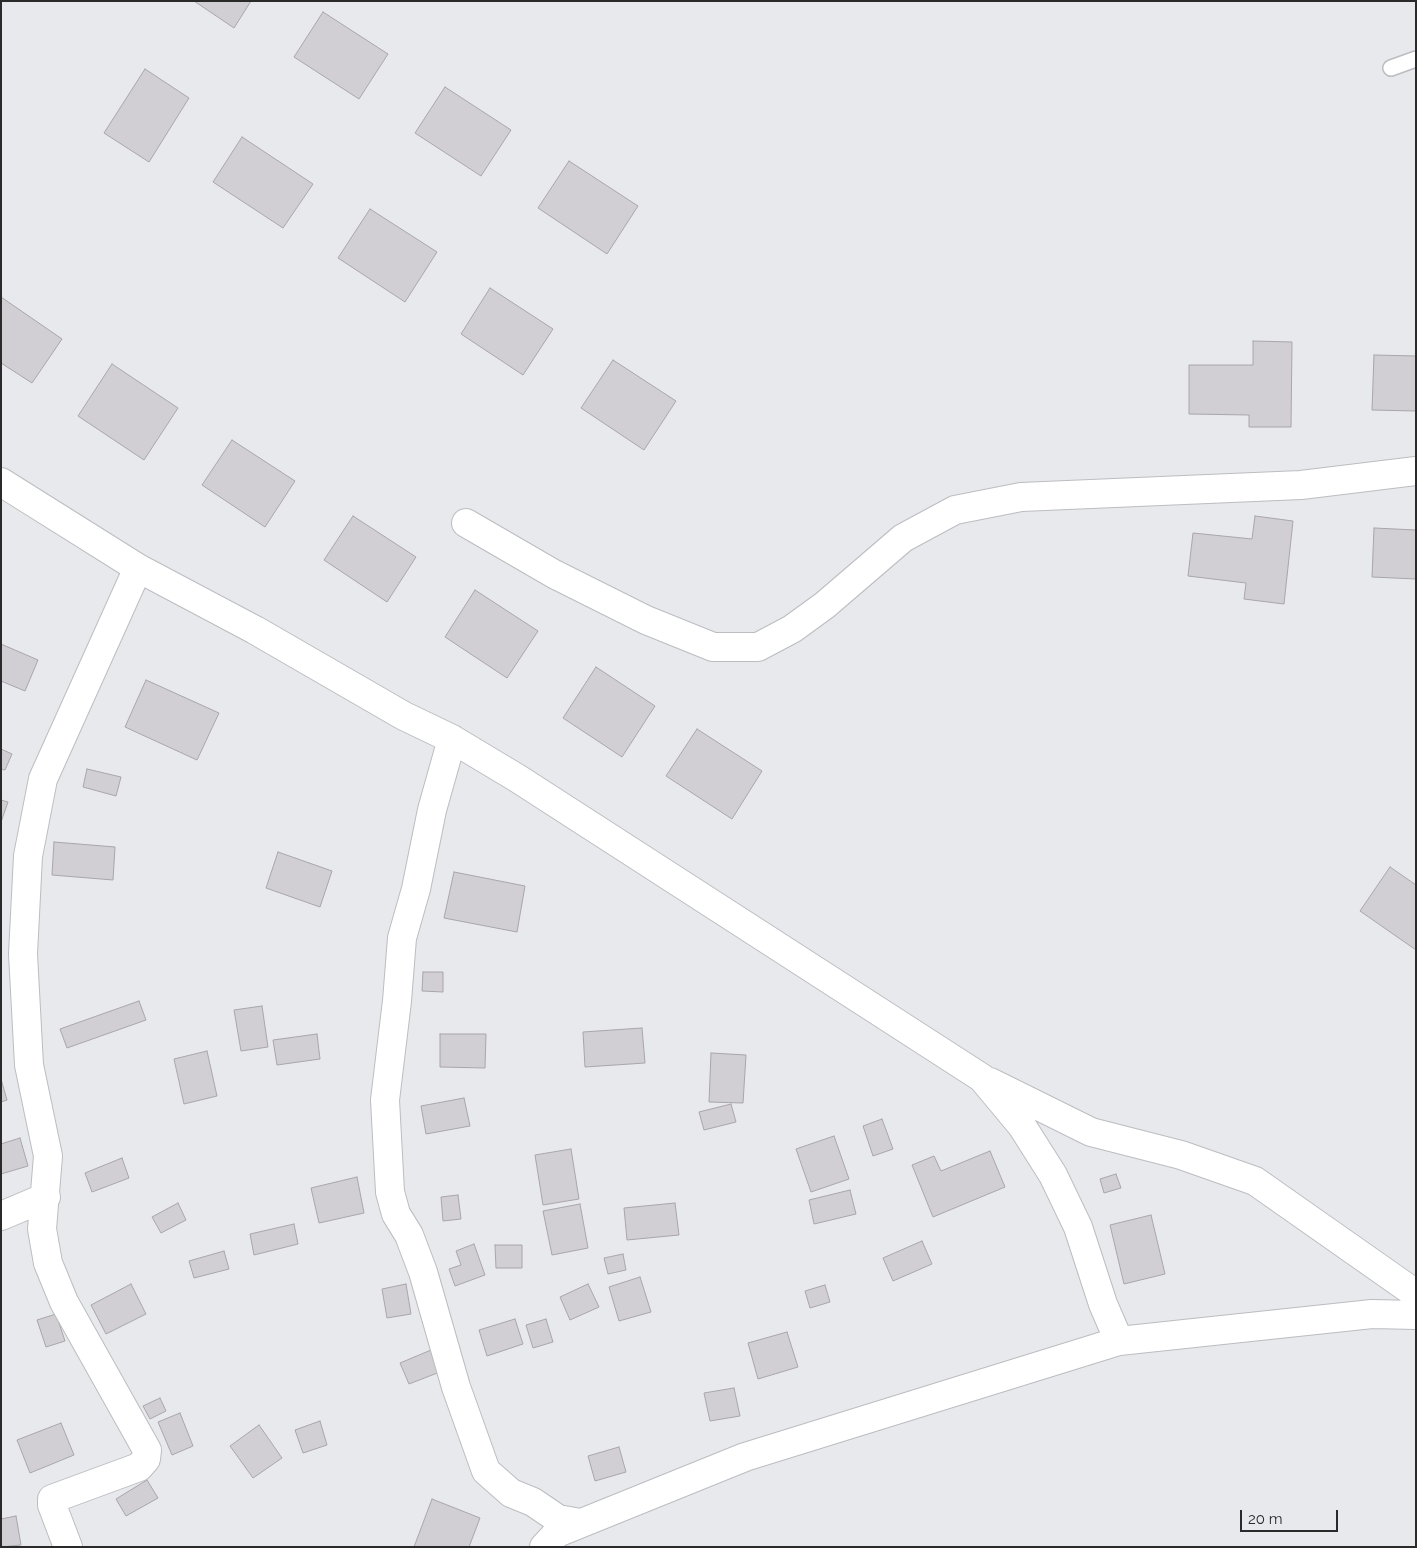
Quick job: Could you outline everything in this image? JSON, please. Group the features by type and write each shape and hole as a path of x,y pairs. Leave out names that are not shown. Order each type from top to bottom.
{"street":[{"path":"466,523 554,574 646,620 713,647 758,647 792,629 818,610 903,538 955,510 1021,497 1300,485 1416,471"},
{"path":"1,482 138,568 255,630 404,716 452,739 982,1078 1092,1132 1181,1155 1255,1181 1416,1294"},
{"path":"68,1547 52,1499 139,1467 146,1459 147,1450 60,1294 48,1263 42,1230 48,1156 29,1065 23,954 28,856 42,779 138,568"},
{"path":"452,739 432,810 416,889 402,938 397,1001 385,1100 390,1192 396,1214 409,1235 423,1272 456,1387 486,1471 511,1493 533,1502 558,1519 580,1523"},
{"path":"982,1078 1022,1126 1053,1175 1078,1227 1102,1304 1119,1341"},
{"path":"1,1216 46,1197"},
{"path":"544,1547 557,1533 744,1457 1119,1341 1372,1314 1416,1315"}],"lane":[{"path":"1392,68 1416,59"}],"building":[{"path":"194,1 251,1 234,28"},
{"path":"323,12 388,54 359,99 294,57"},
{"path":"145,69 189,98 149,162 104,133"},
{"path":"445,87 511,130 481,176 415,133"},
{"path":"242,137 313,184 283,228 213,182"},
{"path":"569,161 638,206 607,254 538,208"},
{"path":"370,209 437,252 405,302 338,258"},
{"path":"490,288 553,329 523,375 461,334"},
{"path":"1,297 62,339 32,383 1,363"},
{"path":"1253,341 1292,342 1291,427 1249,427 1249,415 1189,414 1189,365 1253,365"},
{"path":"1374,355 1416,356 1416,411 1372,410"},
{"path":"613,360 676,401 644,450 581,408"},
{"path":"112,364 178,408 144,460 78,416"},
{"path":"232,440 295,481 265,527 202,485"},
{"path":"353,516 416,557 387,602 324,560"},
{"path":"1255,516 1293,521 1284,604 1244,599 1246,583 1188,576 1193,533 1252,539"},
{"path":"1374,528 1416,530 1416,579 1372,577"},
{"path":"475,590 538,631 507,678 445,637"},
{"path":"1,644 38,660 25,691 1,681"},
{"path":"596,667 655,706 622,757 563,718"},
{"path":"146,680 219,713 197,760 125,727"},
{"path":"697,729 762,771 732,819 666,776"},
{"path":"1,749 12,754 5,770 1,769"},
{"path":"87,769 121,777 116,796 83,787"},
{"path":"1,800 8,802 1,822"},
{"path":"54,842 115,847 113,880 52,875"},
{"path":"278,852 332,871 320,907 266,888"},
{"path":"1390,867 1416,885 1416,950 1360,911"},
{"path":"454,872 525,886 517,932 444,918"},
{"path":"423,972 443,972 443,992 422,991"},
{"path":"139,1001 146,1020 67,1048 60,1029"},
{"path":"262,1006 268,1047 241,1051 234,1010"},
{"path":"642,1028 645,1063 585,1067 583,1032"},
{"path":"317,1034 320,1059 277,1065 273,1040"},
{"path":"440,1034 486,1034 485,1068 440,1067"},
{"path":"207,1051 217,1096 184,1104 174,1059"},
{"path":"711,1053 746,1055 743,1103 709,1102"},
{"path":"1,1079 7,1100 1,1102"},
{"path":"464,1098 470,1126 426,1134 421,1106"},
{"path":"731,1104 736,1122 704,1130 699,1112"},
{"path":"882,1119 893,1149 873,1156 863,1126"},
{"path":"834,1136 849,1179 811,1192 796,1149"},
{"path":"20,1138 28,1166 1,1174 1,1144"},
{"path":"571,1149 579,1199 543,1205 535,1155"},
{"path":"990,1151 1005,1187 933,1217 912,1165 934,1156 941,1171"},
{"path":"122,1158 129,1178 92,1192 85,1173"},
{"path":"1116,1174 1121,1188 1104,1193 1100,1179"},
{"path":"357,1177 364,1213 319,1223 311,1188"},
{"path":"850,1190 856,1214 814,1224 809,1200"},
{"path":"458,1195 461,1219 443,1221 441,1197"},
{"path":"178,1203 186,1220 161,1233 152,1217"},
{"path":"675,1203 679,1235 627,1240 624,1208"},
{"path":"580,1204 588,1248 552,1255 543,1211"},
{"path":"1151,1215 1165,1274 1124,1284 1110,1225"},
{"path":"294,1224 298,1244 254,1255 250,1234"},
{"path":"922,1241 932,1264 893,1281 883,1258"},
{"path":"474,1244 485,1275 455,1286 449,1269 461,1265 456,1251"},
{"path":"495,1245 522,1245 522,1268 496,1268"},
{"path":"224,1251 229,1269 194,1278 189,1261"},
{"path":"623,1254 626,1270 608,1274 604,1258"},
{"path":"640,1277 651,1312 619,1321 609,1287"},
{"path":"131,1284 146,1314 106,1334 91,1305"},
{"path":"406,1284 411,1314 387,1318 382,1289"},
{"path":"588,1284 599,1307 570,1320 560,1297"},
{"path":"825,1285 830,1302 810,1308 805,1291"},
{"path":"56,1314 65,1341 46,1347 37,1320"},
{"path":"515,1319 523,1344 487,1356 479,1330"},
{"path":"546,1319 553,1342 533,1348 526,1325"},
{"path":"787,1332 798,1367 758,1379 748,1343"},
{"path":"436,1348 445,1370 409,1384 400,1363"},
{"path":"734,1388 740,1416 710,1421 704,1393"},
{"path":"160,1398 166,1411 150,1419 143,1406"},
{"path":"180,1413 193,1446 172,1455 158,1422"},
{"path":"320,1421 327,1445 303,1453 295,1430"},
{"path":"61,1423 74,1455 30,1473 17,1440"},
{"path":"259,1425 282,1458 253,1478 230,1446"},
{"path":"619,1447 626,1472 595,1481 588,1456"},
{"path":"147,1480 158,1498 126,1516 116,1499"},
{"path":"432,1499 480,1518 469,1547 414,1547"},
{"path":"16,1516 21,1545 1,1547 1,1519"}]}
